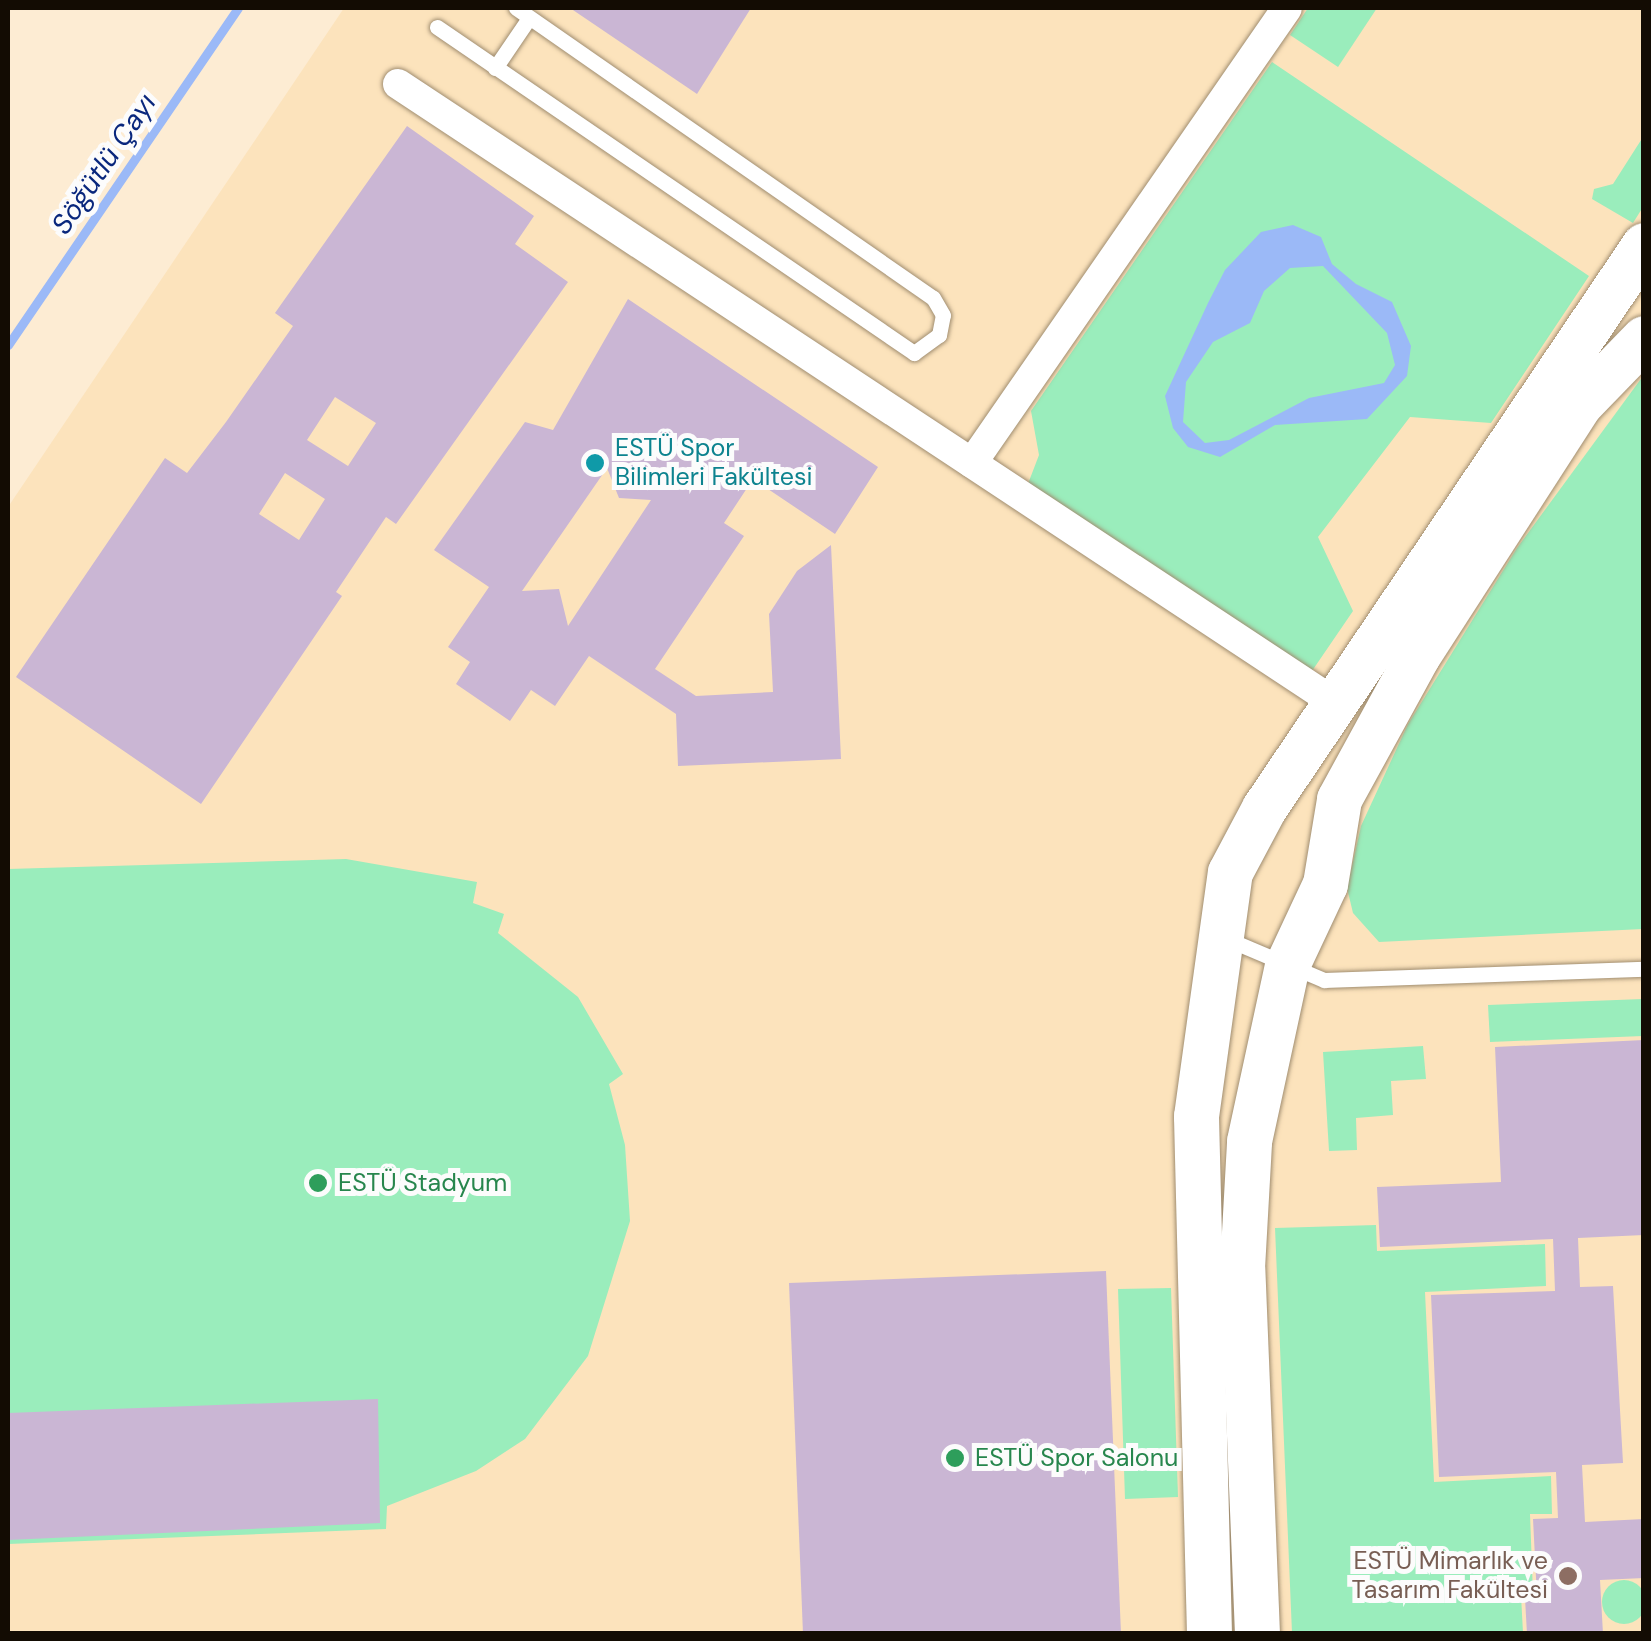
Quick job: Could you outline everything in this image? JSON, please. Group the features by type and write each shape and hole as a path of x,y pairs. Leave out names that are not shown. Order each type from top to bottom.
{"street":[{"path":"972,464 1287,8"},
{"path":"398,84 1334,702"},
{"path":"1209,1634 1196,1116 1217,934 1230,872 1334,702 1644,245"},
{"path":"1256,1634 1243,1250 1249,1141 1288,964 1325,884 1338,798 1418,655 1578,405 1644,338"}],"lane":[{"path":"437,28 495,68 914,353 940,335 943,315 934,298 522,13 495,68"},
{"path":"1217,934 1324,980 1644,969"}],"shaded area":[{"path":"344,8 1643,8 1643,1633 8,1634 8,507"}],"green space":[{"path":"1308,8 1377,8 1338,67 1290,35"},
{"path":"1272,62 1589,276 1491,423 1410,417 1318,537 1353,611 1312,671 1026,489 1039,455 1031,411"},
{"path":"1643,137 1643,207 1633,223 1592,199 1594,189 1613,184"},
{"path":"1643,376 1643,929 1379,942 1353,913 1347,888 1361,826 1408,724 1517,548"},
{"name":"ESTÜ Stadyum","path":"346,859 477,882 473,903 504,914 498,933 578,997 623,1074 609,1084 625,1145 630,1221 588,1356 525,1439 476,1471 387,1506 386,1529 8,1544 8,869"},
{"path":"1643,999 1643,1036 1490,1042 1488,1005"},
{"path":"1423,1046 1426,1079 1391,1081 1393,1115 1356,1118 1357,1150 1329,1151 1323,1052"},
{"path":"1376,1225 1377,1251 1545,1244 1546,1286 1425,1292 1434,1482 1551,1476 1552,1514 1530,1514 1533,1594 1521,1595 1523,1633 1292,1633 1275,1228"},
{"path":"1171,1288 1178,1497 1125,1499 1118,1289"},
{"path":"1624,1580 1640,1586 1646,1602 1640,1618 1624,1624 1608,1618 1602,1602 1608,1586"}],"water":[{"path":"1293,225 1321,237 1332,264 1356,284 1392,302 1411,346 1407,376 1367,419 1275,425 1220,457 1188,447 1173,428 1165,396 1225,270 1261,232","holes":["1323,266 1387,333 1395,365 1384,383 1309,398 1229,440 1205,443 1183,422 1186,382 1213,342 1250,323 1264,291 1290,268"]}],"building":[{"path":"570,8 751,8 697,94"},
{"name":"ESTÜ Spor Bilimleri Fakültesi","path":"407,126 534,216 515,244 568,282 396,524 386,517 336,592 342,596 201,804 16,677 165,458 187,473 226,422 293,326 275,313","holes":["335,397 376,423 348,466 307,440","285,473 325,499 299,540 259,514"]},
{"path":"628,299 878,467 835,534 753,479 724,523 744,536 655,669 696,696 773,692 769,614 797,571 831,545 841,759 678,766 676,714 589,656 555,706 531,690 510,721 456,684 470,662 448,647 489,587 434,550 525,422 553,430","holes":["607,468 619,498 651,500 568,626 559,589 522,591"]},
{"path":"1644,1040 1644,1235 1578,1238 1580,1287 1613,1286 1623,1463 1582,1465 1585,1522 1644,1519 1644,1578 1600,1580 1603,1634 1527,1634 1525,1598 1537,1597 1533,1519 1558,1518 1556,1472 1439,1477 1431,1295 1555,1291 1553,1239 1380,1247 1377,1187 1501,1182 1495,1047"},
{"name":"ESTÜ Spor Salonu","path":"1106,1271 1121,1634 803,1634 789,1283"},
{"path":"378,1399 380,1523 8,1540 8,1413"}],"waterway":[{"name":"Söğütlü Çayı","path":"8,345 238,8"}],"place":[{"name":"ESTÜ Spor Bilimleri Fakültesi","path":"595,463"},
{"name":"ESTÜ Stadyum","path":"318,1183"},
{"name":"ESTÜ Spor Salonu","path":"955,1458"},
{"name":"ESTÜ Mimarlık ve Tasarım Fakültesi","path":"1568,1576"}]}
